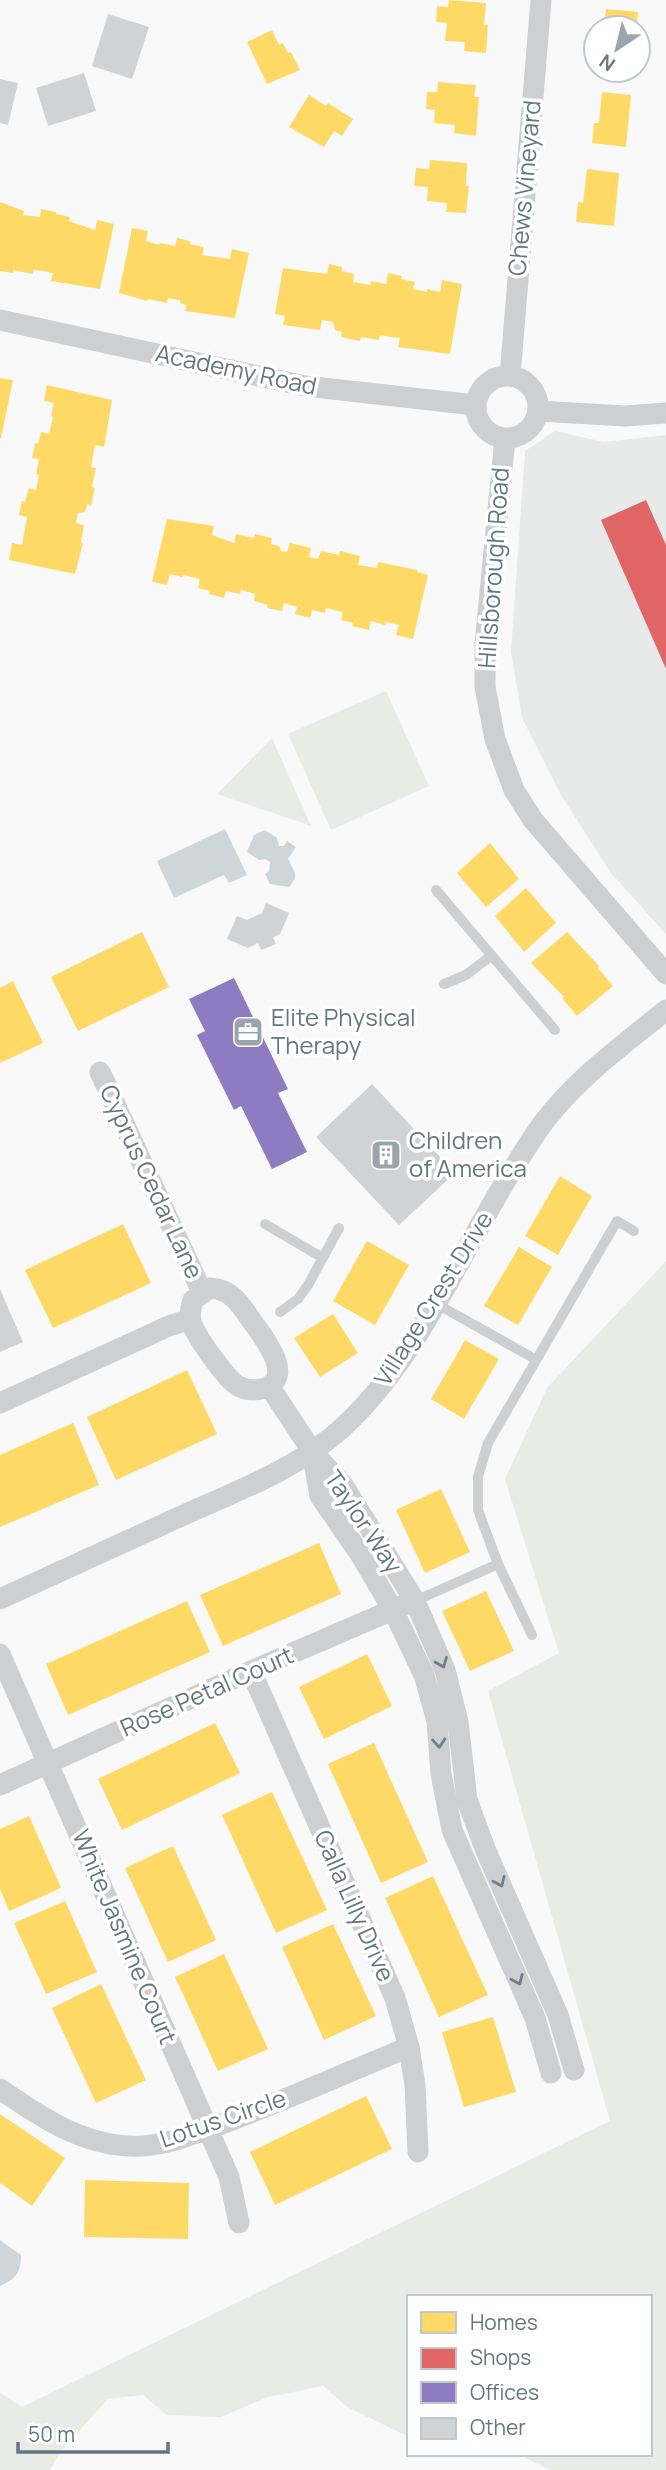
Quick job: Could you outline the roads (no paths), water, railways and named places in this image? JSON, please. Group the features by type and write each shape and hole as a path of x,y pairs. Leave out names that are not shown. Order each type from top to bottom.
{"street":[{"name":"Chews Vineyard","path":"510,376 541,0"},
{"name":"Academy Road","path":"0,320 305,386 475,405"},
{"path":"499,376 510,376 528,384 537,401 538,411 535,420 523,434 505,438 495,436 480,424 475,405 483,387 499,376"},
{"path":"538,411 625,416 666,413"},
{"name":"Hillsborough Road","path":"505,438 485,644 485,687 495,739 514,790 533,820 666,974"},
{"name":"Village Crest Drive","path":"0,1599 267,1478 312,1451 340,1430 393,1371 504,1184 551,1112 590,1073 666,1010"},
{"name":"Cyprus Cedar Lane","path":"100,1072 202,1292"},
{"name":"Cyprus Cedar Lane","path":"210,1288 220,1288 236,1299 272,1350 276,1359 275,1378 269,1387 247,1389 230,1380 194,1329 190,1319 194,1300 202,1292 210,1288"},
{"path":"0,1403 190,1319"},
{"path":"269,1387 312,1451"},
{"name":"Taylor Way","path":"312,1451 343,1485 415,1601 445,1670 458,1721 467,1800 486,1852 558,2015 574,2070"},
{"name":"Taylor Way","path":"312,1451 320,1496 360,1554 393,1610 424,1675 437,1721 442,1774 452,1830 535,2018 551,2073"},
{"name":"Rose Petal Court","path":"0,1785 251,1671 415,1601"},
{"name":"White Jasmine Court","path":"0,1654 229,2177 239,2223"},
{"name":"Calla Lilly Drive","path":"251,1671 395,1998 409,2047 415,2085 418,2152"},
{"name":"Lotus Circle","path":"0,2089 42,2118 86,2138 130,2146 166,2143 409,2047"}],"lane":[{"path":"436,890 555,1030"},
{"path":"444,984 466,975 491,956"},
{"path":"532,1636 498,1564 478,1510 478,1477 488,1443 617,1221 634,1231"},
{"path":"265,1224 323,1258"},
{"path":"280,1312 298,1299 339,1228"},
{"path":"435,1303 535,1359"},
{"path":"415,1601 498,1564"}],"place":[{"name":"Elite Physical Therapy","path":"248,1032"},
{"name":"Children of America","path":"386,1155"}]}
